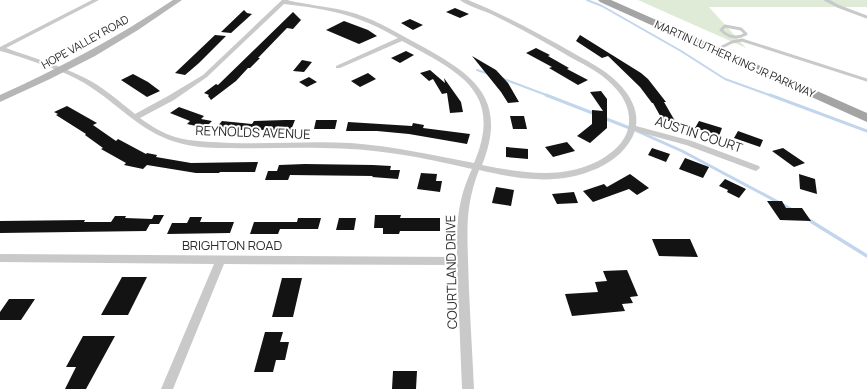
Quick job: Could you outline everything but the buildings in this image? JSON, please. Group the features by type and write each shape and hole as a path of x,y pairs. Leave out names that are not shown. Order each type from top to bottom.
{"main road":[{"name":"HOPE VALLEY ROAD","path":"0,99 61,70 124,36 178,0"},
{"name":"MARTIN LUTHER KING JR PARKWAY","path":"603,0 867,109"},
{"name":"MARTIN LUTHER KING JR PARKWAY","path":"620,0 867,118"}],"street":[{"path":"1,49 96,0"},
{"path":"463,0 532,32 611,79 629,101 632,109 633,128"},
{"path":"826,0 840,7"},
{"path":"134,118 171,98 205,76 284,1"},
{"name":"COURTLAND DRIVE","path":"284,1 319,6 369,20 448,63 470,81 485,107 488,122 487,138 478,166 467,190 463,208 463,261 468,389"},
{"path":"338,67 403,38"},
{"name":"REYNOLDS AVENUE","path":"1,49 61,70 96,87 146,127 156,133 185,142 201,144 363,147 398,150 511,174 551,176 573,172 598,164 609,158 625,143 633,128"},
{"name":"AUSTIN COURT","path":"633,128 689,143 756,168"},
{"name":"BRIGHTON ROAD","path":"0,258 463,261"},
{"path":"167,389 221,259"}],"lane":[{"path":"840,7 867,17"},
{"path":"721,48 741,39 746,34 741,29 729,26 721,28 727,35 741,39 867,80"}],"green space":[{"path":"638,0 867,0 867,7 709,7 746,48"}],"waterway":[{"path":"587,0 602,6 681,51 725,79 772,96"},
{"path":"477,70 489,74"},
{"path":"501,78 549,96"},
{"path":"546,95 595,114"},
{"path":"770,95 867,131"},
{"path":"604,118 632,129"},
{"path":"637,131 682,151 791,209"},
{"path":"808,219 814,223"},
{"path":"812,222 867,256"}]}
